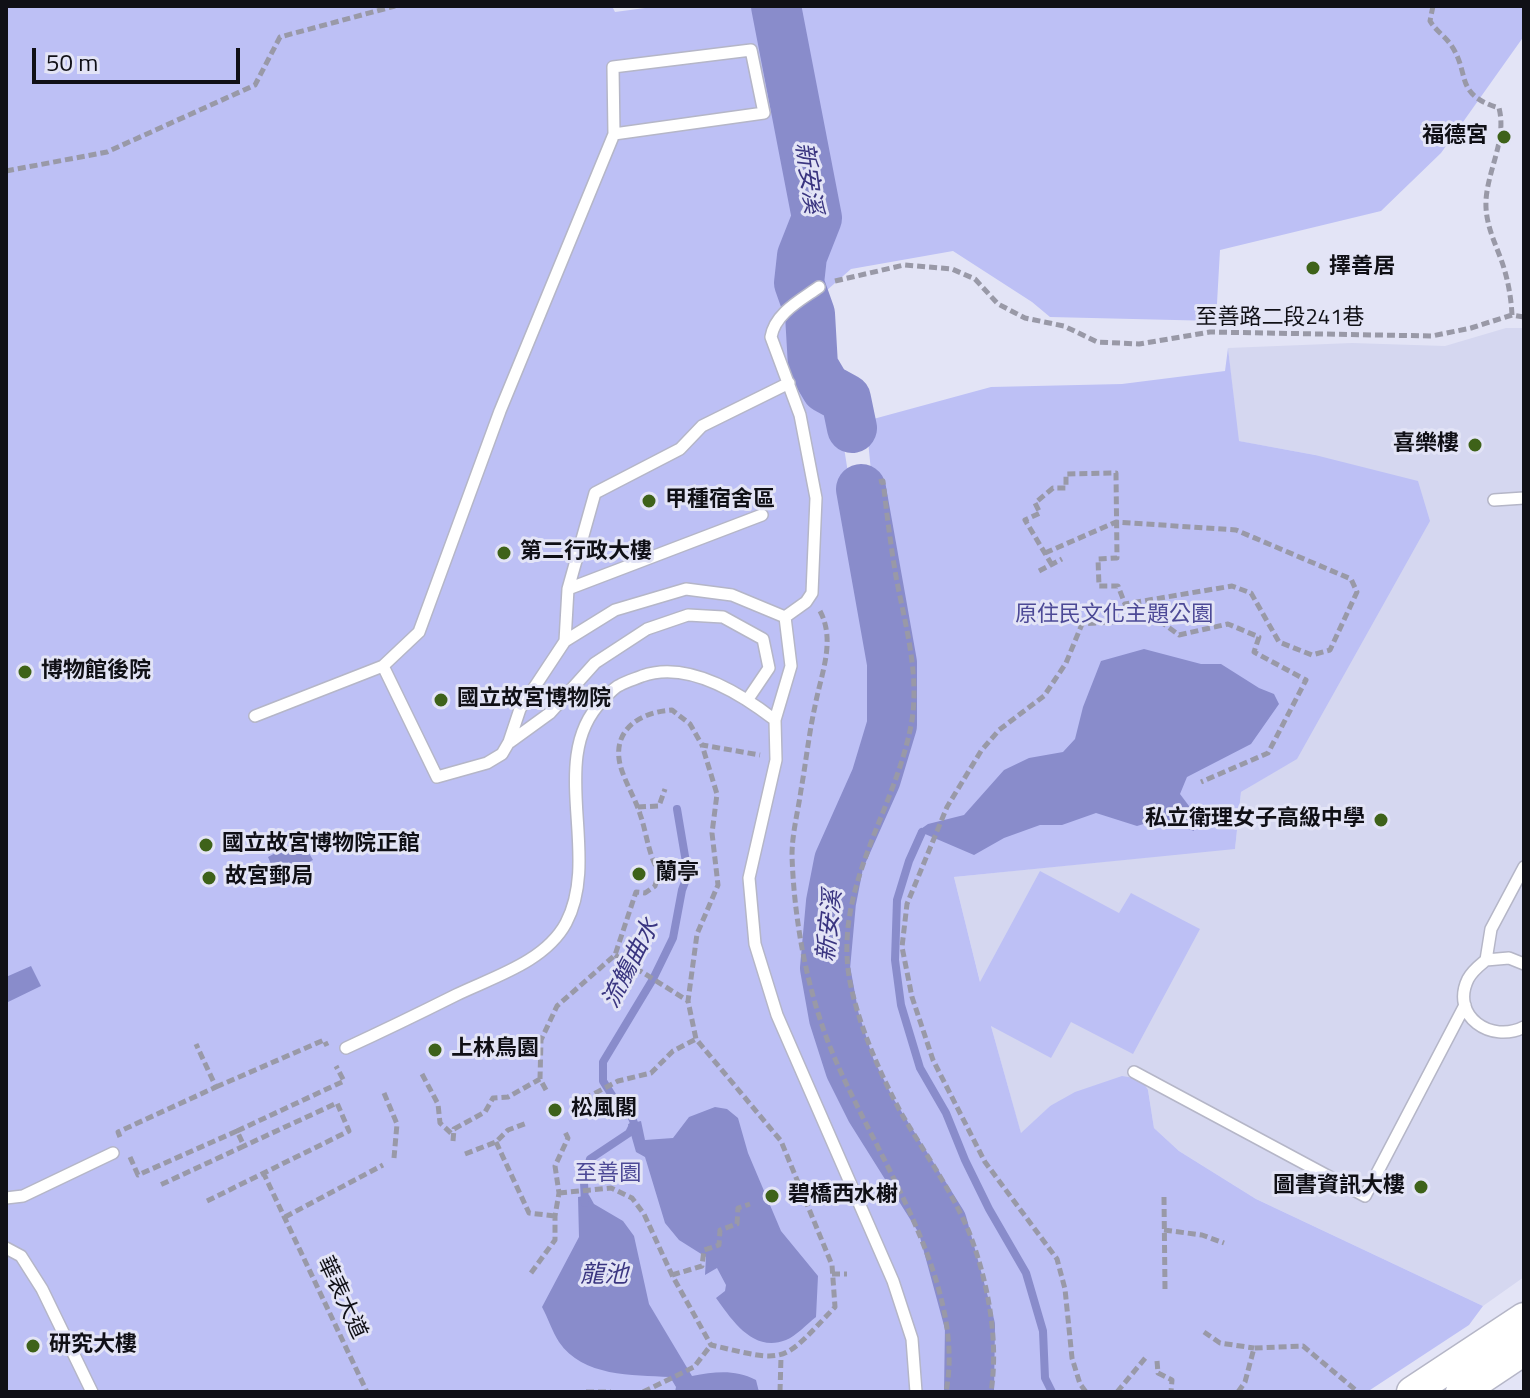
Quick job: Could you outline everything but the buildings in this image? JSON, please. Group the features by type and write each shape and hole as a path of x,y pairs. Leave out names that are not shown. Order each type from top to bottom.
{"street":[{"path":"1412,1392 1524,1318"},
{"path":"1461,1392 1524,1350"}],"lane":[{"path":"255,716 383,666 419,632 500,411 614,134 613,67 751,50 764,113 614,134"},
{"path":"785,617 806,602 812,593 816,498 800,415 771,337 778,320 819,287"},
{"path":"565,641 568,589 595,493 680,449 702,426 789,383"},
{"path":"1494,500 1524,498"},
{"path":"568,589 762,515"},
{"path":"383,666 437,777 487,763 502,754 520,709 565,641 615,610 686,589 732,595 785,617"},
{"path":"509,742 550,713 595,663 647,629 688,615 723,617 763,639 769,668 748,699"},
{"path":"785,617 791,666 775,720 776,760 749,878 755,944 777,1015 893,1281 912,1339 916,1392"},
{"path":"346,1048 506,972 541,951 565,925 578,894 578,742 593,710 617,685 657,671 693,675 748,699 775,720"},
{"path":"1134,1072 1365,1196 1465,1005 1468,980 1486,960 1491,929 1524,867"},
{"path":"1486,960 1509,958 1524,964"},
{"path":"1465,1005 1479,1025 1490,1032 1503,1034 1524,1027"},
{"path":"6,1198 23,1196 113,1153"},
{"path":"6,1248 21,1256 42,1289 92,1392"}],"path":[{"path":"6,171 107,152 255,85 280,37 395,6"},
{"path":"1433,6 1430,21 1437,33 1451,45 1464,84 1471,93 1499,108 1499,144 1486,202 1488,229 1508,285 1512,315"},
{"name":"至善路二段241巷","path":"819,287 904,265 952,269 975,279 998,304 1025,318 1064,326 1097,342 1139,344 1210,332 1432,336 1512,315 1524,317"},
{"path":"1052,565 1033,538 1025,520 1040,513 1035,503 1053,488 1066,488 1066,474 1116,473 1117,558 1098,559 1099,586 1118,586 1135,620"},
{"path":"879,482 883,481 915,694 906,747 856,882 848,936 850,981 865,1033 882,1074 968,1231 983,1277 993,1338 991,1392"},
{"path":"1045,553 1116,522 1236,530 1351,579 1357,592 1330,650 1312,655 1279,642 1251,593 1232,586 1125,604"},
{"path":"1039,571 1062,559"},
{"path":"806,602 818,609 828,630 825,666 815,704 792,840 793,889 803,956 824,1030 904,1198 932,1270 947,1334 950,1367 946,1392"},
{"path":"1086,1392 1080,1384 1072,1358 1065,1289 1057,1259 985,1162 933,1060 912,997 902,947 907,904 947,807 981,751 999,730 1044,696 1066,663 1082,624 1157,619 1179,635 1228,624 1259,637 1254,652 1306,680 1268,753 1201,782"},
{"path":"546,1090 540,1079 541,1040 557,1006 615,955 636,892 645,893 655,886 659,872 651,859 638,807 620,765 620,739 633,722 654,711 672,710 690,724 702,745 717,794 712,833 718,885 697,934 688,1001 696,1039 781,1141 796,1187 832,1265 835,1307 794,1350 781,1357 759,1356 711,1345 672,1275 644,1214 632,1198 611,1188 559,1193"},
{"path":"702,745 767,757"},
{"path":"638,807 659,806 665,789"},
{"path":"615,955 688,1001"},
{"path":"584,1099 618,1081 651,1073 673,1051 696,1039"},
{"path":"121,1139 118,1132 324,1040 344,1081 138,1175 127,1151"},
{"path":"196,1044 216,1087"},
{"path":"422,1074 438,1104 440,1123 453,1138 454,1129 485,1112 493,1098 508,1097 540,1079"},
{"path":"384,1093 397,1124 394,1158"},
{"path":"158,1186 337,1103 349,1131 207,1201"},
{"path":"465,1154 496,1142 508,1130 527,1123"},
{"path":"531,1273 555,1240 559,1193 555,1166 568,1138 564,1130"},
{"path":"237,1131 244,1146"},
{"path":"496,1142 529,1213 555,1216"},
{"path":"285,1217 383,1165"},
{"name":"華表大道","path":"263,1172 367,1392"},
{"path":"1164,1197 1165,1289"},
{"path":"672,1275 702,1266 704,1250 719,1245 720,1230 737,1224 738,1208 750,1204"},
{"path":"1164,1230 1202,1235 1224,1243"},
{"path":"832,1274 847,1274"},
{"path":"1204,1332 1220,1343 1254,1348 1303,1346 1358,1392"},
{"path":"643,1392 669,1382 694,1367 711,1345"},
{"path":"1238,1392 1245,1382 1254,1348"},
{"path":"1117,1392 1147,1356"},
{"path":"780,1392 781,1357"},
{"path":"1157,1361 1158,1373 1172,1380 1171,1392"},
{"path":"586,1392 611,1392"}],"shaded area":[{"name":"私立衛理女子高級中學","path":"1506,328 1524,328 1524,1277 1483,1306 1256,1199 1179,1151 1154,1128 1148,1090 1050,1106 1021,1134 954,877 1235,848 1241,792 1297,758 1315,455 1238,441 1228,348 1352,343 1445,346"}],"green space":[{"name":"國立故宮博物院","path":"6,6 612,6 615,12 660,6 1524,6 1524,36 1441,153 1381,211 1220,250 1216,321 1050,317 953,251 851,269 793,320 807,394 839,416 876,650 876,719 826,847 810,951 860,1090 917,1214 959,1329 956,1392 6,1392"},
{"name":"原住民文化主題公園","path":"1228,348 1239,441 1315,455 1418,481 1430,521 1297,759 1241,792 1235,849 954,877 980,982 1040,871 1119,913 1131,893 1200,929 1133,1054 1071,1022 1051,1058 991,1026 1021,1133 1050,1106 1075,1092 1122,1076 1141,1079 1148,1090 1154,1128 1179,1151 1256,1199 1483,1306 1469,1325 1367,1392 989,1392 993,1373 980,1276 920,1156 870,1066 840,969 843,899 860,838 903,739 905,669 876,521 866,421 991,387 1122,384 1225,371"}],"water":[{"path":"1144,649 1201,664 1221,664 1274,694 1279,704 1251,744 1187,777 1180,794 1192,810 1194,831 1160,819 1137,826 1096,813 1062,825 1040,825 1004,838 974,855 918,831 928,824 964,815 1004,770 1029,758 1063,752 1075,739 1083,707 1101,661"},
{"path":"301,839 313,860 277,878 268,857"},
{"path":"31,966 41,986 6,1003 6,977"},
{"path":"715,1107 727,1109 738,1118 748,1153 781,1231 818,1276 816,1317 786,1340 763,1342 745,1332 729,1316 716,1298 725,1291 726,1285 717,1268 705,1275 706,1257 679,1240 665,1223 645,1157 636,1152 628,1124 641,1121 645,1140 673,1138 689,1117"},
{"name":"龍池","path":"589,1195 594,1204 623,1221 634,1236 649,1304 692,1376 740,1374 756,1380 759,1392 675,1392 676,1387 670,1377 595,1368 581,1362 559,1342 542,1307 579,1237 578,1197"}],"waterway":[{"name":"新安溪","path":"776,6 817,218 802,256 799,283 810,314 813,366 826,388 846,399 852,428"},
{"name":"新安溪","path":"861,489 892,663 892,725 876,778 839,861 831,902 825,968 834,1018 850,1068 871,1110 942,1223 970,1326 969,1392"},
{"name":"流觴曲水","path":"585,1203 584,1182 590,1159 629,1133 634,1123 627,1105 615,1100 603,1081 603,1062 653,979 673,938 688,874 677,809"},
{"path":"922,832 897,900 895,960 901,1005 920,1068 946,1113 989,1209 1026,1273 1043,1331 1045,1378 1052,1392"}],"place":[{"name":"福德宮","path":"1504,137"},
{"name":"擇善居","path":"1313,268"},
{"name":"喜樂樓","path":"1475,445"},
{"name":"甲種宿舍區","path":"649,501"},
{"name":"第二行政大樓","path":"504,553"},
{"name":"博物館後院","path":"25,672"},
{"name":"國立故宮博物院","path":"441,700"},
{"name":"私立衛理女子高級中學","path":"1381,820"},
{"name":"國立故宮博物院正館","path":"206,845"},
{"name":"蘭亭","path":"639,874"},
{"name":"故宮郵局","path":"209,878"},
{"name":"上林鳥園","path":"435,1050"},
{"name":"松風閣","path":"555,1110"},
{"name":"圖書資訊大樓","path":"1421,1187"},
{"name":"碧橋西水榭","path":"772,1196"},
{"name":"研究大樓","path":"33,1346"}],"park label":[{"name":"至善園","path":"608,1175"}]}
